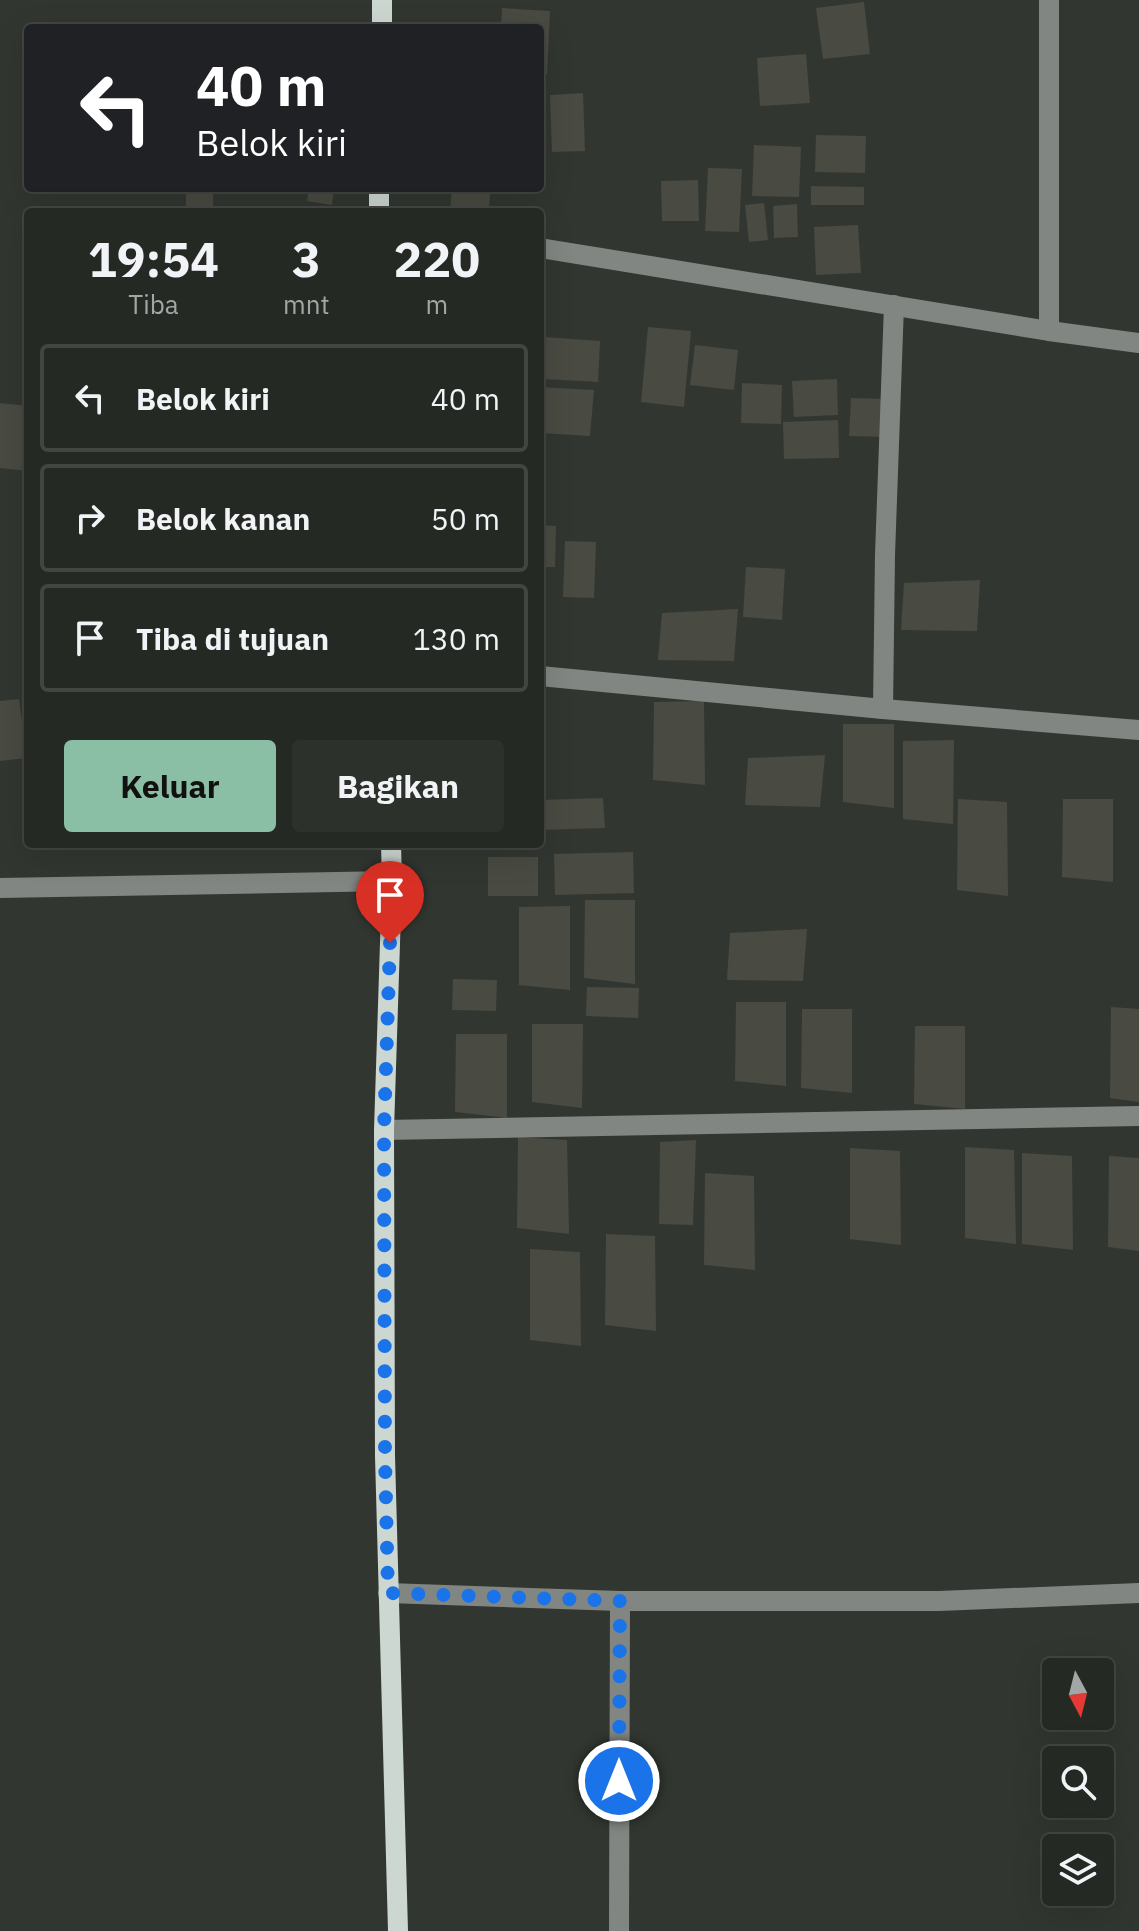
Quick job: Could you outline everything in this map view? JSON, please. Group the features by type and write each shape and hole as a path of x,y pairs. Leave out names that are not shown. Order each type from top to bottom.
{"main road":[{"path":"382,0 382,24"},
{"path":"391,848 384,1130 385,1456 398,1931"}],"street":[{"path":"1049,0 1049,331"},
{"path":"544,249 1139,343"},
{"path":"883,709 894,305"},
{"path":"544,676 1139,730"},
{"path":"0,888 392,881"},
{"path":"384,1130 1139,1116"},
{"path":"388,1593 620,1601 939,1601 1139,1593"},
{"path":"619,1931 620,1601"}],"building":[{"path":"864,2 870,54 823,59 816,8"},
{"path":"502,8 550,11 547,74 544,74 544,24 501,24"},
{"path":"806,54 810,103 760,106 757,58"},
{"path":"583,93 585,151 552,152 550,95"},
{"path":"816,135 866,136 865,173 815,172"},
{"path":"754,145 801,147 799,197 752,196"},
{"path":"708,168 742,169 739,232 705,231"},
{"path":"698,180 699,221 662,221 661,181"},
{"path":"811,186 864,187 864,205 811,205"},
{"path":"308,192 334,192 332,205 307,201"},
{"path":"452,192 490,192 489,208 450,208"},
{"path":"186,194 213,194 213,208 186,208"},
{"path":"764,203 768,240 749,242 745,205"},
{"path":"797,204 798,237 774,238 773,206"},
{"path":"858,225 861,273 816,275 814,227"},
{"path":"648,327 691,331 684,407 641,402"},
{"path":"545,337 600,341 598,382 544,379"},
{"path":"695,345 738,350 734,390 690,385"},
{"path":"837,379 838,415 794,417 792,381"},
{"path":"742,383 782,385 781,424 741,423"},
{"path":"544,387 594,390 590,436 544,433"},
{"path":"851,398 886,399 884,437 849,436"},
{"path":"0,403 24,406 24,471 0,468"},
{"path":"838,420 839,458 784,459 783,422"},
{"path":"544,525 556,526 555,567 544,567"},
{"path":"565,541 596,542 594,598 563,597"},
{"path":"746,567 785,569 782,620 743,617"},
{"path":"980,580 977,631 901,630 904,583"},
{"path":"738,609 734,661 658,660 662,613"},
{"path":"19,699 24,758 0,761 0,701"},
{"path":"704,701 705,785 653,780 654,702"},
{"path":"843,724 894,724 894,808 843,802"},
{"path":"954,740 953,824 903,819 903,741"},
{"path":"825,755 820,807 745,805 748,758"},
{"path":"603,798 605,828 544,830 544,800"},
{"path":"958,799 1007,802 1008,896 957,890"},
{"path":"1063,799 1113,799 1113,882 1062,877"},
{"path":"633,852 634,893 555,895 554,854"},
{"path":"488,857 538,857 538,896 488,896"},
{"path":"585,900 635,900 635,984 584,978"},
{"path":"570,906 570,990 519,985 519,907"},
{"path":"807,929 803,981 727,980 730,933"},
{"path":"453,979 497,980 496,1011 452,1010"},
{"path":"587,987 639,988 638,1018 586,1016"},
{"path":"736,1002 786,1002 786,1086 735,1081"},
{"path":"1111,1007 1139,1009 1139,1102 1110,1098"},
{"path":"802,1009 852,1009 852,1093 801,1088"},
{"path":"532,1024 583,1024 582,1108 532,1102"},
{"path":"915,1026 965,1026 965,1109 914,1104"},
{"path":"456,1034 507,1034 507,1118 455,1112"},
{"path":"518,1137 567,1140 569,1234 517,1228"},
{"path":"696,1140 693,1225 659,1224 660,1142"},
{"path":"965,1147 1014,1150 1016,1244 965,1238"},
{"path":"850,1148 900,1151 901,1245 850,1239"},
{"path":"1022,1153 1072,1156 1073,1250 1022,1244"},
{"path":"1109,1156 1139,1158 1139,1251 1108,1247"},
{"path":"705,1173 754,1176 755,1270 704,1265"},
{"path":"606,1234 655,1236 656,1331 605,1325"},
{"path":"530,1249 580,1252 581,1346 530,1340"}],"route":[{"path":"390,943 384,1130 388,1593 620,1601 619,1781"}]}
